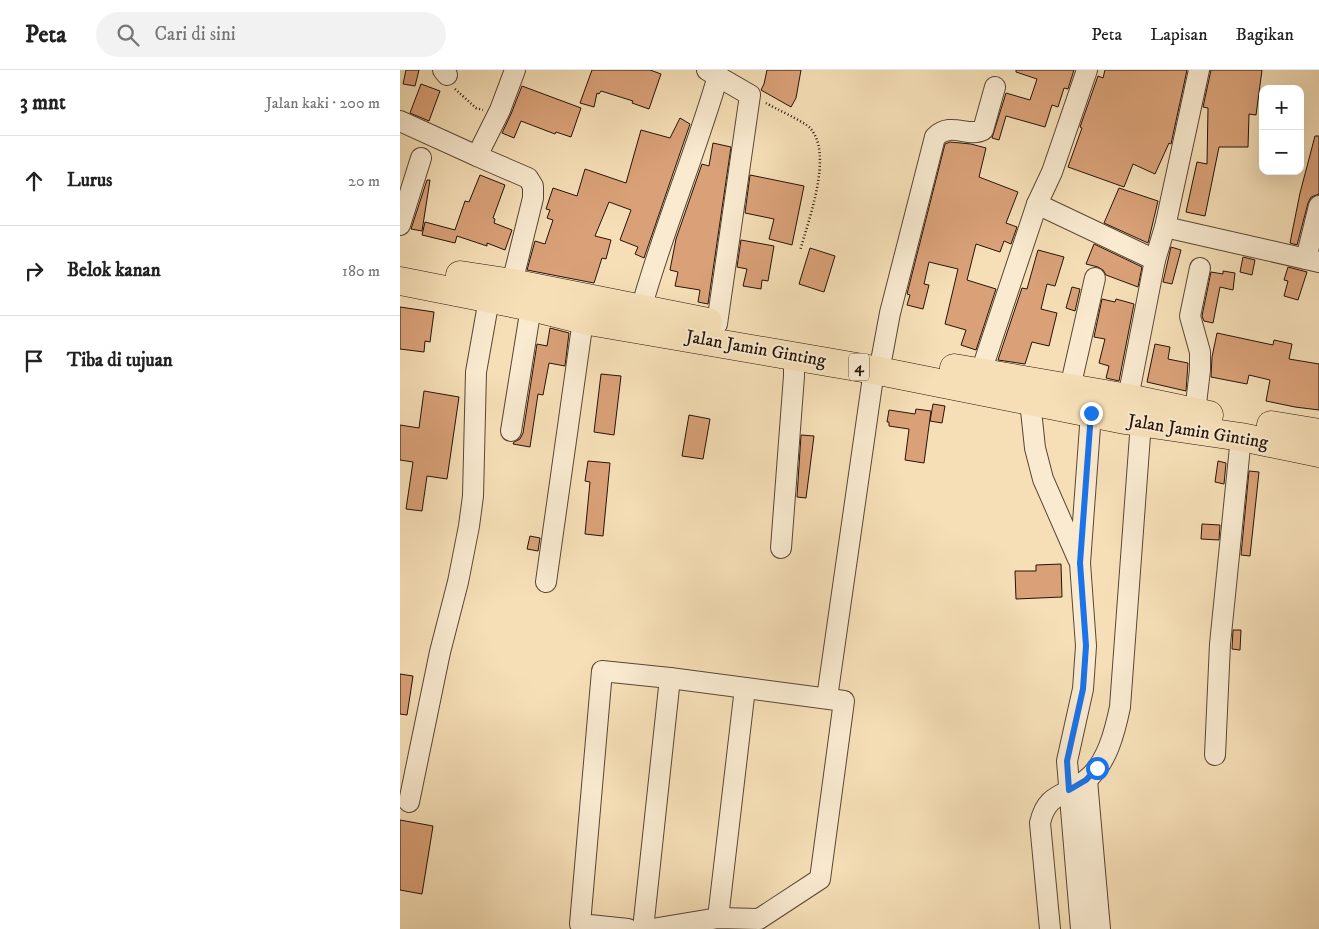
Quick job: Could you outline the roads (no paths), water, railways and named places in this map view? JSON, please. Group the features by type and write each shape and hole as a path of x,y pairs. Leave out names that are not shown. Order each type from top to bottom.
{"highway":[{"name":"Jalan Jamin Ginting","path":"400,263 512,283 717,324 1030,401 1141,422 1241,437 1319,453"},
{"name":"Jalan Jamin Ginting","path":"400,282 531,307 583,320 794,356 981,372 1319,433"}],"street":[{"path":"477,156 500,110 515,70"},
{"path":"981,372 1038,204 1052,172 1088,70"},
{"path":"1128,398 1155,260 1199,70"},
{"path":"641,309 656,257 696,147 712,73 750,95 717,324"},
{"path":"827,698 878,363 935,138 941,132 948,130 979,132 983,130 994,87"},
{"path":"400,121 528,178 533,186 533,198 512,283"},
{"path":"400,225 422,158"},
{"path":"1038,204 1155,260"},
{"path":"1164,227 1313,261 1319,206"},
{"path":"1195,412 1200,352 1190,316 1200,268"},
{"path":"1070,388 1095,278"},
{"path":"409,802 440,652 458,582 469,526 474,477 476,372 489,299"},
{"path":"511,431 531,307"},
{"path":"546,582 583,320"},
{"path":"781,548 794,356"},
{"path":"1030,401 1035,448 1043,479 1080,563"},
{"path":"1081,929 1067,761 1083,689 1086,646 1080,563 1091,413"},
{"path":"1050,929 1040,823 1043,811 1048,803 1086,780 1097,768 1114,736 1120,707 1141,422"},
{"path":"1215,755 1220,644 1241,437"},
{"path":"628,929 580,924 602,671 844,701 820,879 759,919 718,918 652,929"},
{"path":"644,929 670,678"},
{"path":"718,918 746,688"},
{"path":"1086,780 1100,929"}]}
